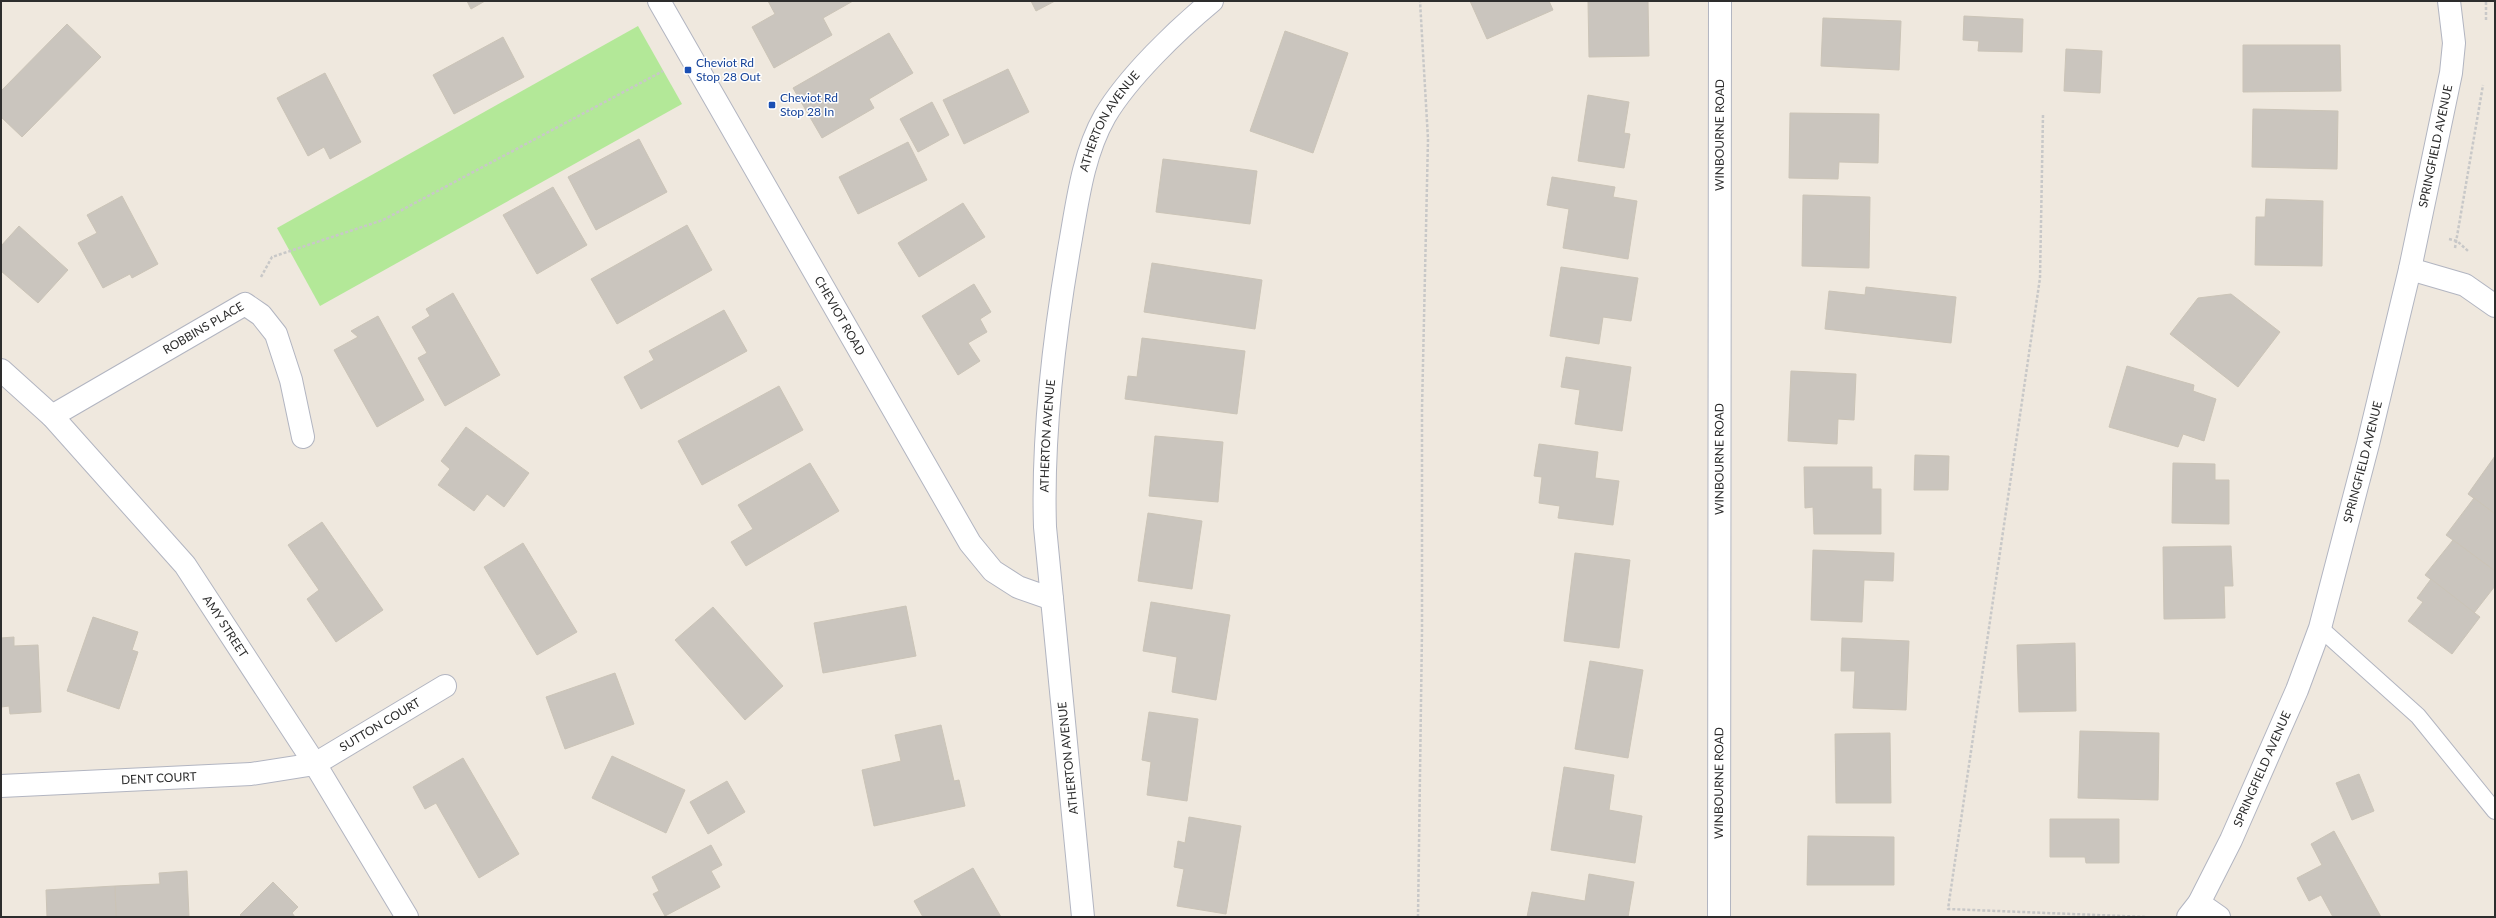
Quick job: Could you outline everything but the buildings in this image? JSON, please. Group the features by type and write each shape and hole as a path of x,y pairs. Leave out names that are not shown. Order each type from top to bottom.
{"street":[{"name":"CHEVIOT ROAD","path":"659,1 689,57 970,543 993,571 1018,587 1052,599"},
{"name":"ATHERTON AVENUE","path":"1083,917 1052,599 1044,482 1063,284 1080,186 1089,151 1105,116 1167,41 1212,1"},
{"name":"WINBOURNE ROAD","path":"1719,917 1720,1"},
{"name":"SPRINGFIELD AVENUE","path":"2219,917 2193,910 2234,833 2296,690 2320,628 2368,444 2410,269 2451,73 2454,43 2449,1"},
{"path":"2410,269 2466,285 2495,306"},
{"name":"ROBBINS PLACE","path":"52,416 245,304 261,315 276,334 291,380 303,437"},
{"name":"AMY STREET","path":"1,370 52,416 185,565 315,764 407,917"},
{"name":"SUTTON COURT","path":"315,764 445,686"},
{"name":"DENT COURT","path":"1,786 251,774 315,764"}],"lane":[{"path":"2320,628 2418,716 2495,811"}],"path":[{"path":"1418,917 1422,631 1422,409 1428,139 1420,1"},
{"path":"2485,23 2486,1"},
{"path":"245,304 272,257 383,220 689,57"},
{"path":"2449,279 2483,83"},
{"path":"2043,115 2040,278 1948,909 2146,917"}],"green space":[{"path":"638,26 682,104 320,306 277,228"}],"place":[{"name":"Cheviot Rd Stop 28 Out","path":"688,70"},
{"name":"Cheviot Rd Stop 28 In","path":"772,105"}]}
